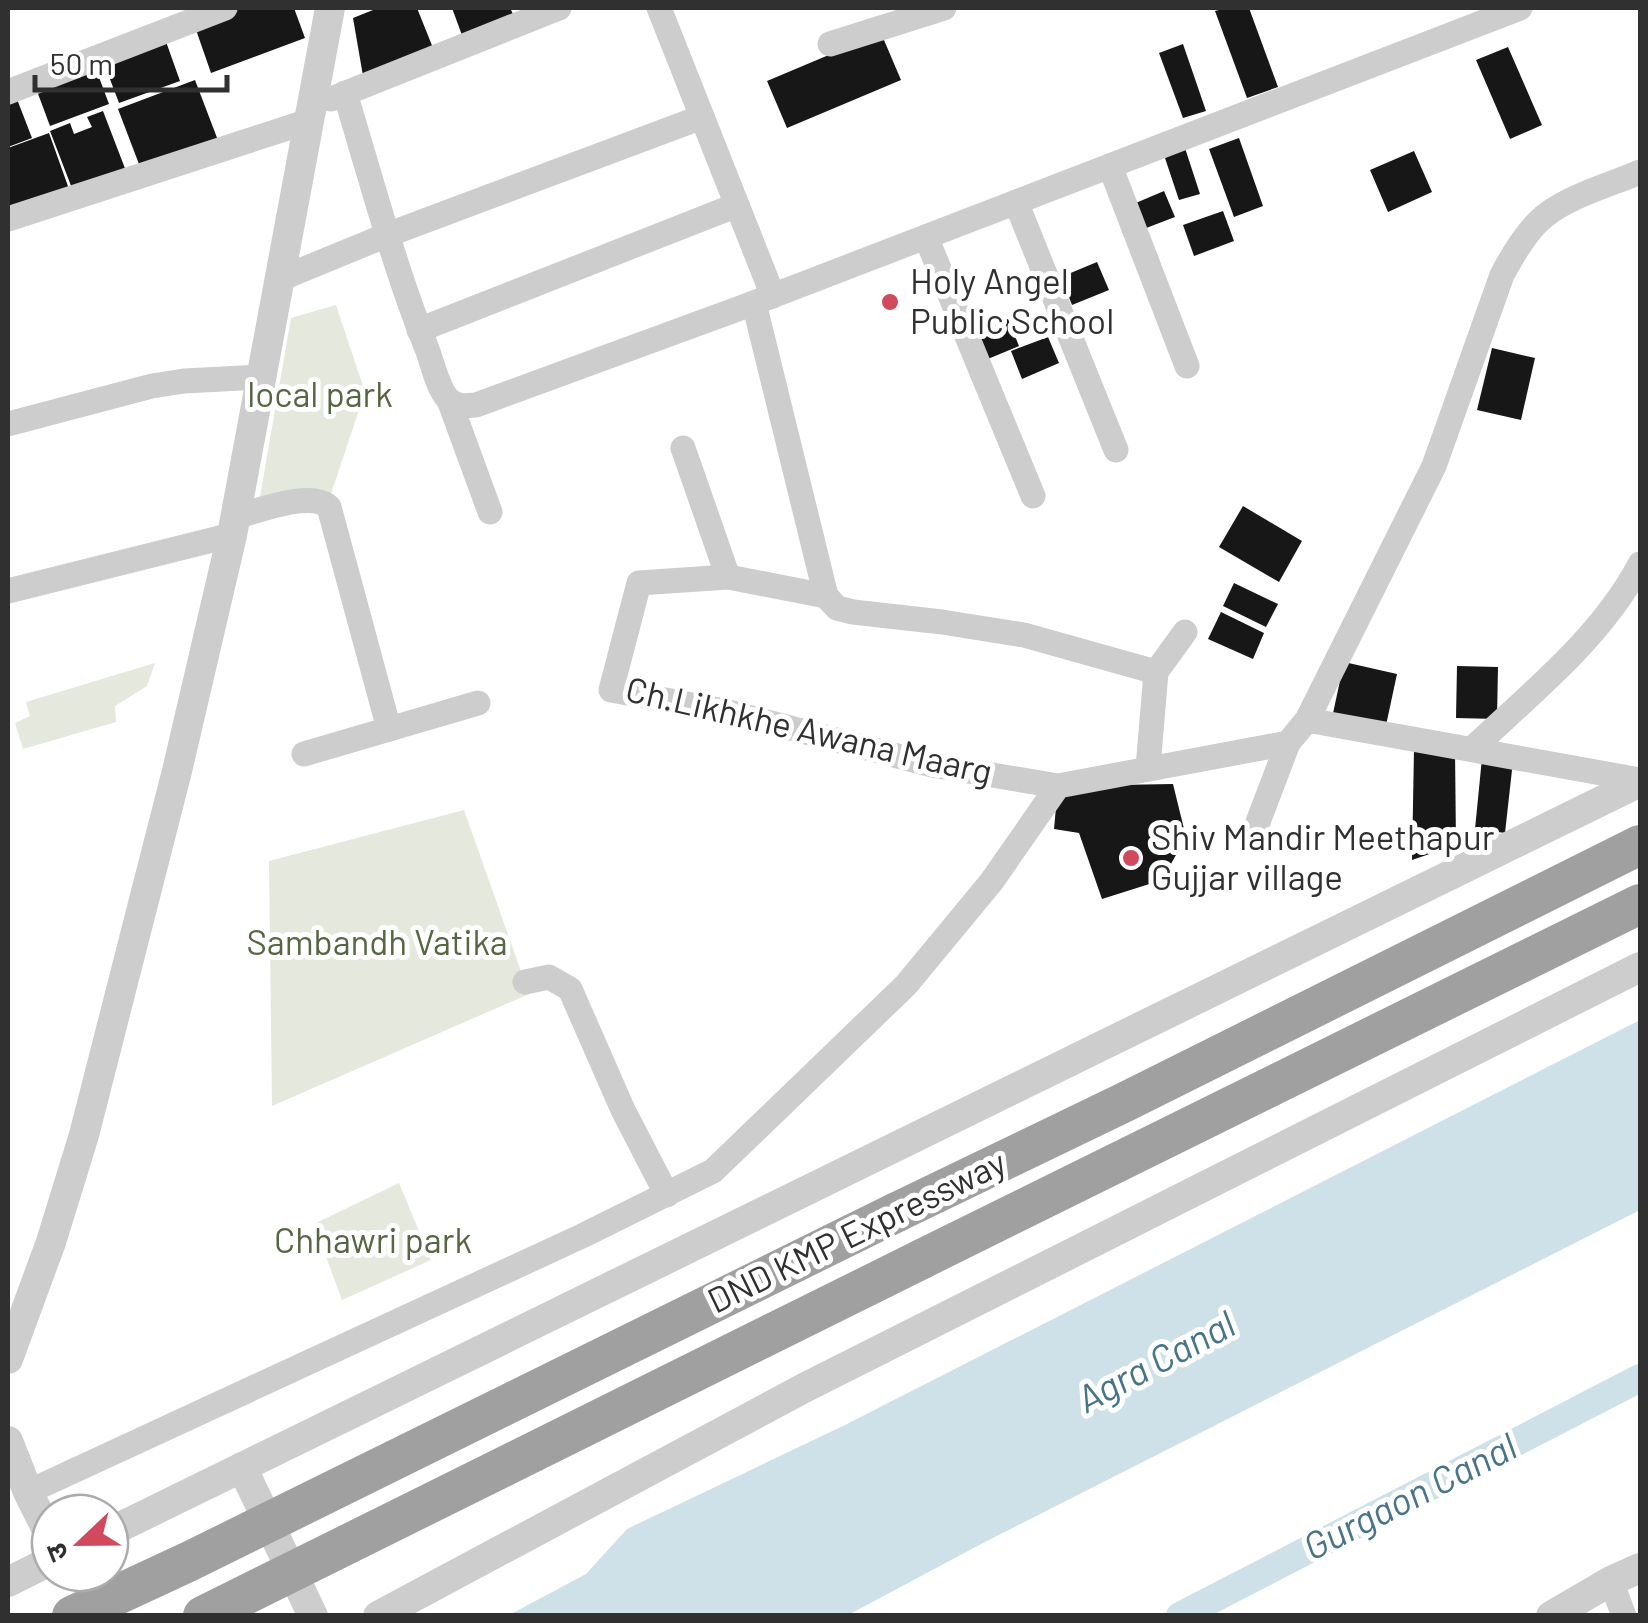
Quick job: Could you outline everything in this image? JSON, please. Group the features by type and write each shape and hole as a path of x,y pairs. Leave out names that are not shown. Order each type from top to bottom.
{"highway":[{"name":"DND KMP Expressway","path":"72,1616 1125,1102 1640,844"},
{"name":"DND KMP Expressway","path":"203,1616 1640,904"}],"street":[{"path":"8,92 226,8"},
{"path":"8,1359 51,1242 89,1118 178,771 233,526 330,8"},
{"path":"8,220 311,114 345,93 559,8"},
{"path":"659,8 737,205 764,300 826,596"},
{"path":"830,44 944,8"},
{"path":"448,400 460,406 476,405 764,300 1520,8"},
{"path":"345,93 419,330 490,512"},
{"path":"280,279 702,117"},
{"path":"1110,166 1187,366"},
{"path":"1258,822 1288,743 1307,720 1434,466 1502,276 1516,249 1540,219 1571,201 1640,172"},
{"path":"1016,202 1116,450"},
{"path":"419,330 737,205"},
{"path":"926,237 1033,496"},
{"path":"8,424 152,386 261,378"},
{"path":"683,448 728,576"},
{"path":"8,591 233,526 307,499 324,501 329,506 389,729"},
{"path":"1472,749 1592,634 1624,594 1640,564"},
{"name":"Ch.Likhkhe Awana Maarg","path":"1058,786 932,766 725,711 612,690 639,582 728,576 826,596 836,608 852,612 1024,636 1156,672"},
{"path":"1148,768 1156,672 1184,632"},
{"path":"304,754 478,703"},
{"path":"1307,720 1640,781"},
{"path":"8,1441 18,1497 713,1171 906,985 992,881 1058,786 1288,743"},
{"path":"130,1522 1640,781"},
{"path":"378,1616 804,1388 1640,967"},
{"path":"524,982 549,977 570,989 623,1110 667,1194"},
{"path":"242,1467 314,1616"},
{"path":"1552,1616 1640,1568"},
{"path":"1611,1581 1624,1616"}],"green space":[{"name":"local park","path":"336,305 365,392 331,494 258,508 291,318"},
{"path":"155,663 147,686 115,706 116,722 23,749 15,723 30,716 26,702"},
{"name":"Sambandh Vatika","path":"464,810 529,994 272,1106 269,861"},
{"name":"Chhawri park","path":"399,1183 431,1260 342,1300 314,1224"}],"water":[{"name":"Agra Canal","path":"1640,1020 1640,1210 848,1615 509,1615 586,1574 627,1529 845,1425"}],"building":[{"path":"241,8 294,8 305,38 211,73 194,24"},
{"path":"378,8 417,8 433,48 363,76 353,18"},
{"path":"452,8 510,8 515,18 463,38"},
{"path":"1249,8 1278,87 1247,98 1215,11"},
{"path":"881,33 901,80 787,128 767,81"},
{"path":"164,36 180,81 119,103 102,58"},
{"path":"1183,44 1206,111 1183,118 1159,53"},
{"path":"1508,47 1542,125 1510,139 1476,60"},
{"path":"93,61 109,104 50,126 34,83"},
{"path":"195,80 219,143 142,172 118,109"},
{"path":"15,94 32,138 8,147 8,97"},
{"path":"103,111 126,171 73,191 50,131 70,123 74,134 92,127 87,117"},
{"path":"49,133 69,189 8,212 8,148"},
{"path":"1239,138 1263,206 1234,217 1209,149"},
{"path":"1184,145 1200,194 1179,200 1163,152"},
{"path":"1414,151 1432,192 1388,212 1370,170"},
{"path":"1164,191 1175,217 1141,230 1131,205"},
{"path":"1223,211 1234,241 1194,256 1183,225"},
{"path":"1097,262 1109,290 1072,305 1061,277"},
{"path":"1008,319 1019,346 983,361 972,334"},
{"path":"1048,337 1059,363 1022,379 1011,351"},
{"path":"1492,348 1535,358 1521,420 1477,410"},
{"path":"1243,506 1302,541 1279,582 1219,547"},
{"path":"1234,583 1278,604 1266,627 1223,606"},
{"path":"1221,612 1264,633 1253,659 1208,639"},
{"path":"1344,662 1397,674 1385,730 1332,718"},
{"path":"1457,666 1498,667 1497,719 1456,718"},
{"path":"1414,749 1455,750 1456,845 1412,860"},
{"path":"1482,758 1513,761 1505,833 1475,829"},
{"name":"Shiv Mandir Meethapur Gujjar village","path":"1173,784 1186,837 1162,880 1102,899 1079,833 1054,829 1058,786"}],"waterway":[{"name":"Gurgaon Canal","path":"1180,1616 1640,1378"}],"place":[{"name":"Holy Angel Public School","path":"890,302"},
{"name":"Shiv Mandir Meethapur Gujjar village","path":"1131,858"}]}
